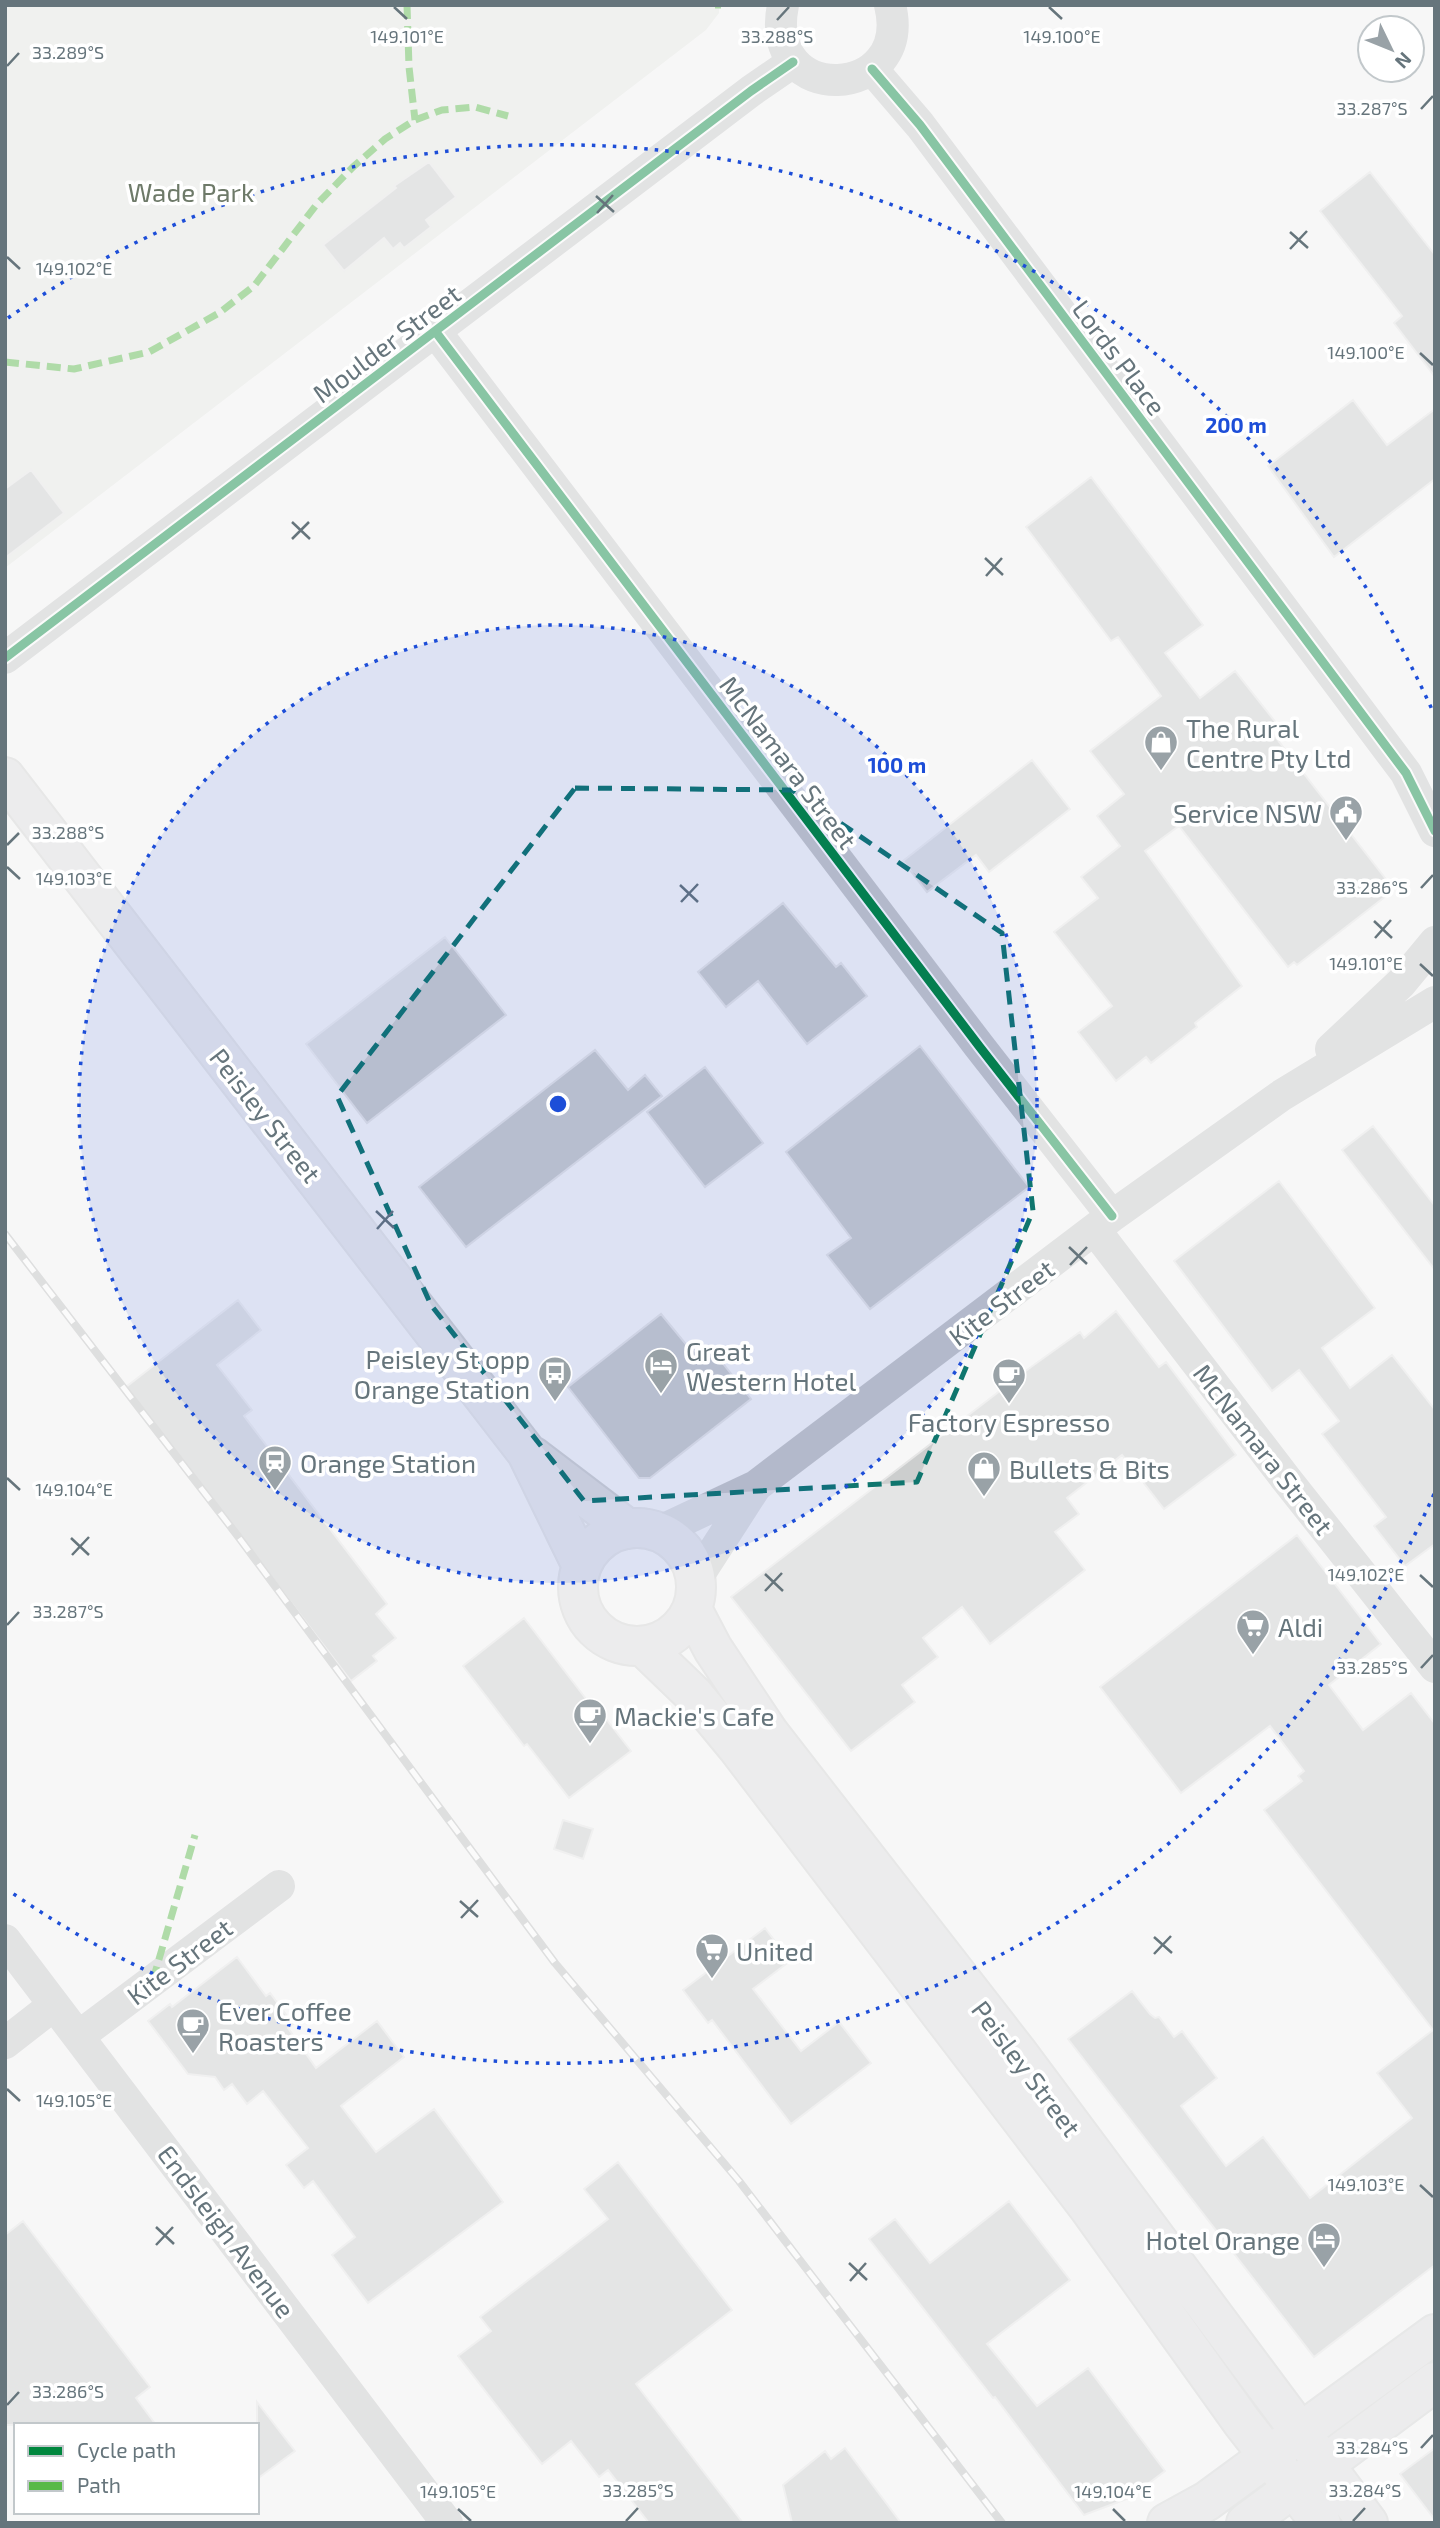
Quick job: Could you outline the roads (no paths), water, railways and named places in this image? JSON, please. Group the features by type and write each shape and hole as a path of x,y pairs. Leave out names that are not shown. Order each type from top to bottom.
{"main road":[{"name":"Peisley Street","path":"5,777 527,1452 582,1566"},
{"name":"Peisley Street","path":"527,1452 643,1530"},
{"path":"643,1530 672,1539 691,1563 694,1594 684,1623 673,1635 643,1646 623,1644 605,1637 590,1623 581,1605 578,1585 582,1566 593,1548 609,1535 643,1530"},
{"name":"Peisley Street","path":"694,1594 713,1649 769,1733 1017,2052 1368,2523"},
{"name":"Peisley Street","path":"643,1646 673,1672 737,1747 1089,2208 1268,2455 1321,2523"},
{"path":"1167,2523 1207,2501 1435,2334"},
{"path":"1246,2523 1435,2382"}],"street":[{"path":"783,5 781,35 793,62 811,75 831,81 846,81 860,76 872,68 890,46 893,32 890,5"},
{"name":"Moulder Street","path":"5,659 751,91 793,62"},
{"name":"Lords Place","path":"872,68 928,136 1405,773 1435,831"},
{"name":"McNamara Street","path":"435,331 979,1046 1286,1479 1435,1667"},
{"name":"Lords Place","path":"1405,773 1435,800"},
{"name":"Kite Street","path":"1282,1095 1401,983 1435,943"},
{"name":"Kite Street","path":"643,1530 756,1486 1104,1223 1282,1095 1435,1002"},
{"name":"Kite Street","path":"694,1594 756,1486"},
{"name":"Kite Street","path":"79,2036 279,1886"},
{"name":"Endsleigh Avenue","path":"5,1940 447,2523"},
{"path":"5,2043 54,2005"}],"railway":[{"path":"5,1234 237,1535 555,1963 739,2181 1002,2523"}],"place":[{"name":"The Rural Centre Pty Ltd","path":"1161,772"},
{"name":"Service NSW","path":"1346,842"},
{"name":"Great Western Hotel","path":"661,1395"},
{"name":"Peisley St opp Orange Station","path":"555,1403"},
{"name":"Factory Espresso","path":"1009,1405"},
{"name":"Orange Station","path":"275,1492"},
{"name":"Bullets & Bits","path":"984,1498"},
{"name":"Aldi","path":"1253,1656"},
{"name":"Mackie's Cafe","path":"590,1745"},
{"name":"United","path":"712,1980"},
{"name":"Ever Coffee Roasters","path":"193,2055"},
{"name":"Hotel Orange","path":"1324,2269"}],"park label":[{"name":"Wade Park","path":"191,191"}]}
